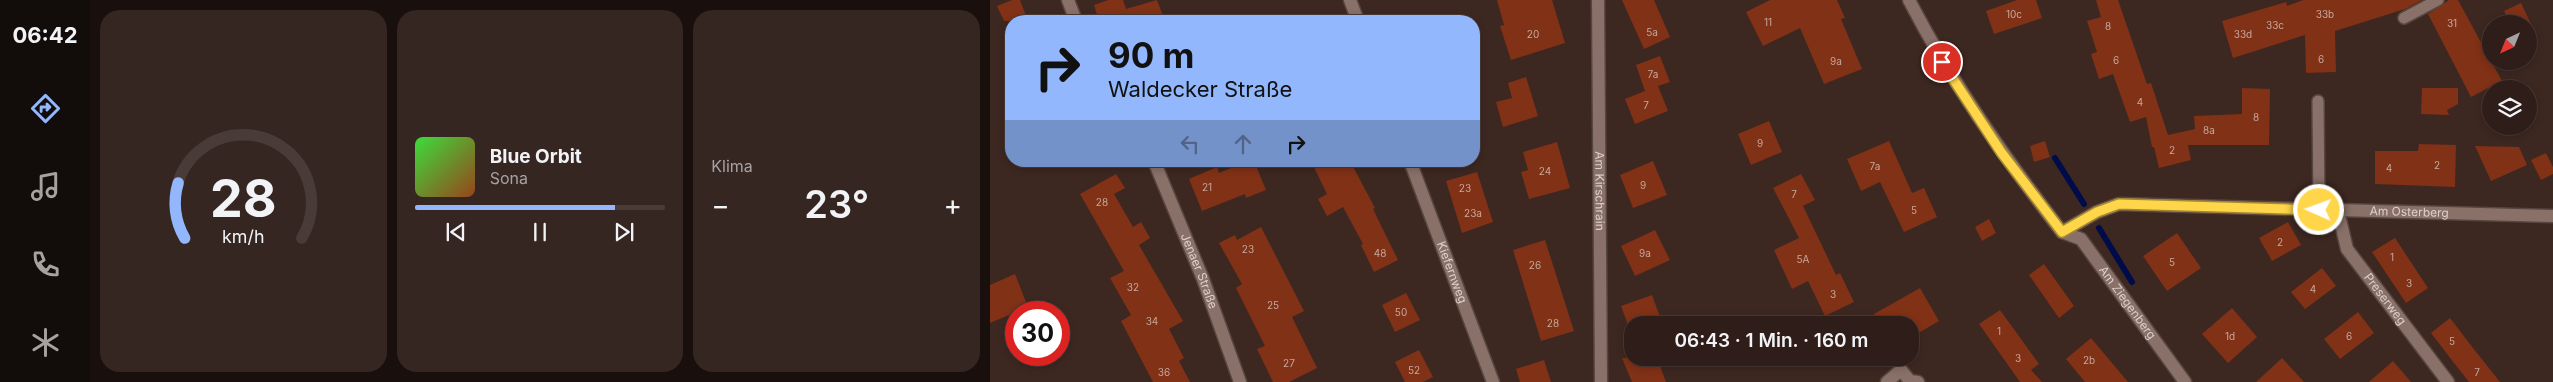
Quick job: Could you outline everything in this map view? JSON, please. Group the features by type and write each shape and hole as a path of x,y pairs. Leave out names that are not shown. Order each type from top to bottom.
{"street":[{"path":"1068,0 1074,15"},
{"path":"1350,0 1356,15"},
{"name":"Am Kirschrain","path":"1598,0 1601,382"},
{"path":"1909,0 1934,47 1969,104 2001,152 2062,232"},
{"name":"Jenaer Straße","path":"1156,167 1203,279 1240,382"},
{"name":"Kiefernweg","path":"1412,167 1493,382"},
{"name":"Am Osterberg","path":"2062,232 2097,212 2119,204 2553,216"},
{"name":"Preserweg","path":"2338,211 2347,249 2448,382"},
{"name":"Am Ziegenberg","path":"2062,232 2081,239 2185,382"},
{"path":"1887,382 1901,370 1910,381 1918,382"}],"lane":[{"path":"2404,18 2438,0"},
{"path":"2318,101 2319,210"}],"building":[{"path":"1012,0 1020,0 1026,15 1005,15 1004,21 997,6"},
{"path":"1108,0 1123,0 1126,9 1157,0 1163,15 1097,15 1094,5"},
{"path":"1497,0 1552,0 1565,43 1511,60 1500,26 1504,25"},
{"path":"1622,0 1654,0 1670,37 1644,49"},
{"path":"1770,0 1837,0 1845,18 1841,19 1862,69 1824,84 1800,28 1763,46 1746,12"},
{"path":"2017,0 2036,0 2042,18 1994,34 1986,11"},
{"path":"2096,0 2118,0 2147,84 2151,83 2168,135 2195,129 2194,116 2242,114 2242,88 2270,89 2269,145 2188,145 2191,160 2159,168 2154,147 2152,147 2146,117 2130,122 2113,74 2099,79 2091,54 2097,52 2087,21 2101,17"},
{"path":"2303,0 2422,0 2405,9 2335,31 2336,72 2306,73 2305,35 2233,58 2222,21 2286,2 2287,6"},
{"path":"2449,0 2458,0 2482,44 2482,70 2496,70 2501,80 2482,80 2482,91 2471,97 2428,14"},
{"path":"2521,3 2527,15 2506,15 2504,11"},
{"path":"1660,56 1670,82 1658,86 1668,111 1635,124 1625,99 1645,91 1636,65"},
{"path":"1526,77 1538,116 1503,127 1496,102 1512,98 1508,83"},
{"path":"2422,88 2458,88 2458,104 2447,110 2449,115 2421,114"},
{"path":"1769,121 1782,152 1751,165 1738,134"},
{"path":"1889,141 1912,193 1924,188 1937,217 1904,232 1880,182 1861,191 1847,159"},
{"path":"2045,141 2050,157 2034,162 2030,146"},
{"path":"1557,142 1570,188 1529,199 1521,172 1528,170 1523,152"},
{"path":"2419,144 2456,145 2455,187 2375,184 2375,151 2418,151"},
{"path":"2475,146 2519,147 2527,165 2491,181"},
{"path":"2546,153 2553,167 2553,174 2541,180 2531,160"},
{"path":"1653,161 1667,195 1633,208 1620,175"},
{"path":"1217,167 1219,173 1234,167 1256,167 1266,190 1246,198 1245,194 1202,211 1189,179"},
{"path":"1314,167 1353,167 1375,208 1373,209 1398,260 1374,272 1361,245 1363,244 1343,207 1327,216 1318,199 1327,194"},
{"path":"1477,172 1493,222 1462,233 1446,181"},
{"path":"1116,174 1125,188 1114,194 1133,227 1141,222 1150,238 1139,245 1183,321 1169,329 1184,358 1179,361 1190,382 1153,382 1121,321 1131,315 1110,278 1124,271 1080,194"},
{"path":"1801,174 1815,200 1803,206 1836,275 1840,273 1854,302 1825,316 1808,281 1792,289 1774,250 1799,238 1773,188"},
{"path":"1989,219 1996,233 1982,241 1975,227"},
{"path":"2288,222 2301,245 2272,261 2259,238"},
{"path":"1261,227 1304,311 1292,317 1317,368 1289,382 1273,382 1257,349 1265,346 1236,288 1242,284 1219,243 1235,235 1237,240"},
{"path":"1655,230 1670,260 1635,276 1621,246"},
{"path":"2177,233 2201,268 2167,291 2143,256"},
{"path":"2395,238 2428,288 2406,303 2372,252"},
{"path":"1545,240 1574,331 1541,341 1513,250"},
{"path":"2044,264 2074,306 2059,318 2029,275"},
{"path":"2322,268 2336,286 2305,309 2291,292"},
{"path":"1015,274 1026,301 1005,301 1005,317 990,323 990,285"},
{"path":"1920,288 1939,321 1919,333 1919,316 1875,316 1874,314"},
{"path":"1406,293 1420,320 1395,332 1382,305"},
{"path":"1652,295 1660,316 1625,316 1621,306"},
{"path":"2232,308 2257,337 2228,363 2202,334"},
{"path":"2000,310 2039,364 2031,370 2042,382 2020,382 1979,324"},
{"path":"2358,312 2374,333 2340,359 2324,339"},
{"path":"2450,318 2500,382 2469,382 2454,363 2431,333"},
{"path":"2091,338 2128,382 2085,382 2066,359"},
{"path":"1419,350 1433,377 1423,382 1405,382 1395,362"},
{"path":"2282,358 2304,382 2256,382"},
{"path":"1544,360 1551,382 1520,382 1516,369"},
{"path":"2393,361 2411,382 2369,382"},
{"path":"1625,366 1660,366 1666,382 1632,382"}],"waterway":[{"path":"2055,158 2084,204"},
{"path":"2099,228 2132,282"}],"route":[{"path":"1942,62 2001,152 2062,232 2097,212 2119,204 2319,210"}]}
